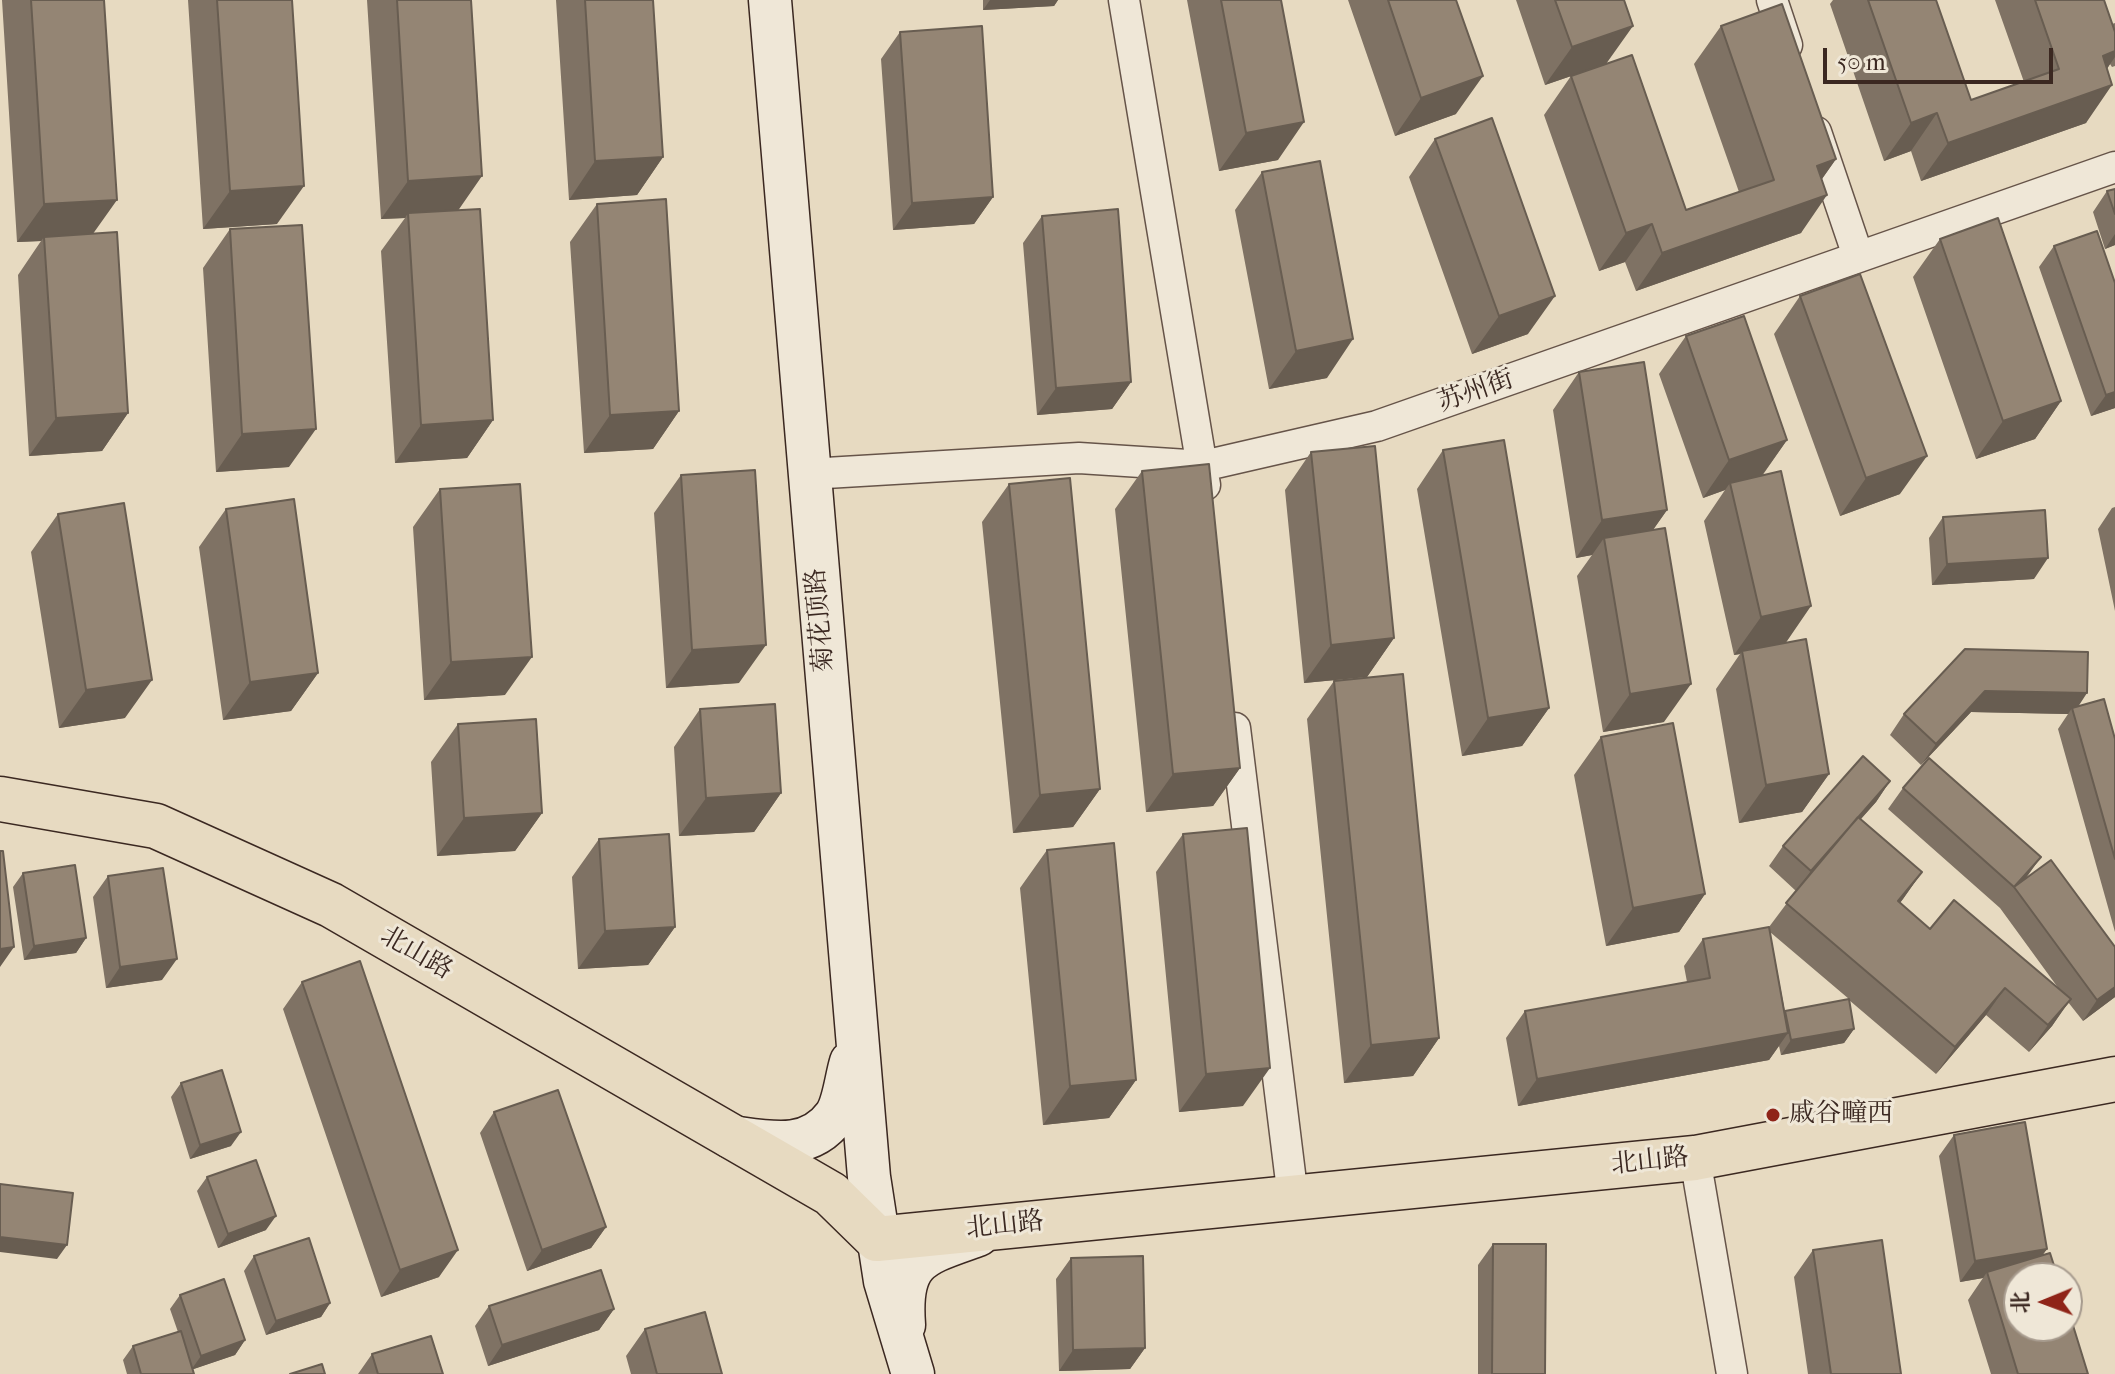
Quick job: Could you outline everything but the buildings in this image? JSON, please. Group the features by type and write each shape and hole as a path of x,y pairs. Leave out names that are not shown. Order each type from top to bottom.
{"main road":[{"name":"北山路","path":"0,799 156,826 331,905 831,1194 877,1239 1695,1158 2115,1079"}],"street":[{"name":"菊花顶路","path":"770,0 857,1038 877,1239 910,1362"},
{"path":"1124,0 1203,466 1208,512"},
{"path":"1772,0 1797,75"},
{"path":"1807,105 1858,256"},
{"name":"苏州街","path":"809,474 1079,458 1203,466 1377,426 2115,167"},
{"path":"1231,699 1293,1198"},
{"path":"731,1137 789,1144 815,1135 836,1115 857,1038"},
{"path":"1695,1158 1732,1374"},
{"path":"910,1362 901,1291 911,1272 927,1253 1002,1227"}],"place":[{"name":"戚谷疃西","path":"1773,1115"}]}
